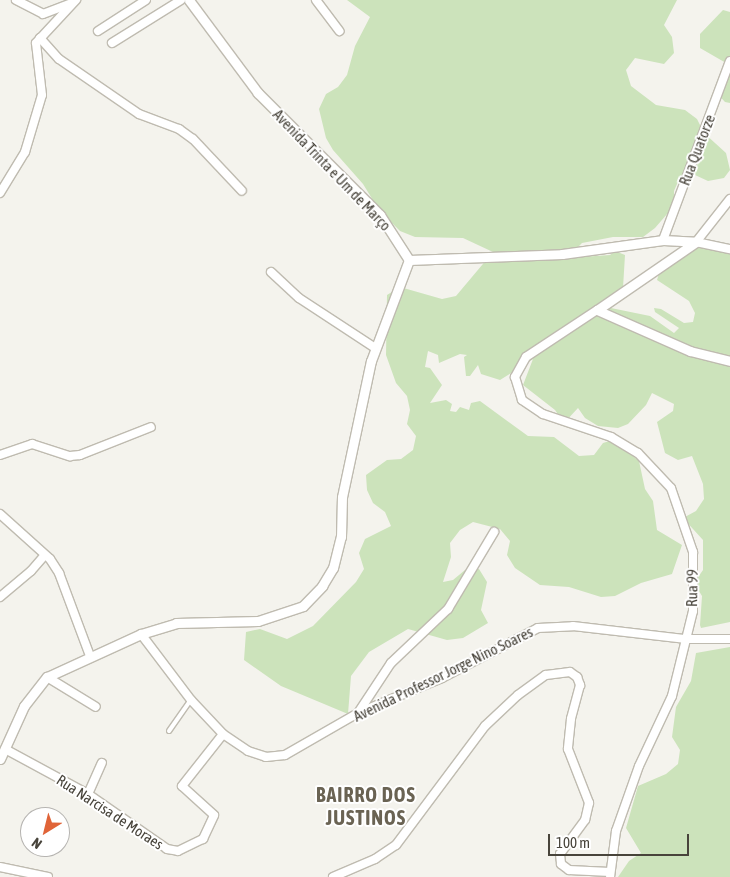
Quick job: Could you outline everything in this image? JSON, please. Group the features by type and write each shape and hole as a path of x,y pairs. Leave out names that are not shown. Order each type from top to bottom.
{"street":[{"path":"16,0 43,14 74,1"},
{"path":"98,31 146,0"},
{"path":"112,43 181,0"},
{"name":"Avenida Trinta e Um de Março","path":"189,0 258,93 380,215 409,260"},
{"path":"316,0 339,31"},
{"path":"0,193 25,152 42,95 41,71 35,50 40,38 74,1"},
{"path":"40,38 58,59 139,114 173,126 193,139 242,191"},
{"name":"Rua Quatorze","path":"663,240 730,61"},
{"path":"597,310 696,242 730,199"},
{"path":"0,759 24,706 47,676 141,634 176,624 276,617 303,606 322,586 333,568 341,537 342,497 375,348 409,260 562,254 663,240 696,242 730,249"},
{"path":"272,272 300,298 375,348"},
{"path":"597,310 690,351 730,361"},
{"name":"Rua 99","path":"597,310 526,357 515,377 522,400 543,414 617,441 638,453 671,488 693,552 693,611 672,696 639,766 616,831 610,875"},
{"path":"0,455 32,444 70,456 80,456 151,427"},
{"path":"0,514 46,555 59,573 90,656"},
{"path":"358,713 391,663 448,609 494,532"},
{"path":"0,596 31,572 46,555"},
{"name":"Avenida Professor Jorge Nino Soares","path":"141,634 192,700 223,734 248,751 266,757 285,755 358,713 442,678 538,628 573,626 686,639 730,639"},
{"path":"334,877 376,859 396,845 485,726 518,695 546,675 570,672 580,685 571,719 568,749 588,803 585,820 560,854 561,864 569,870 610,875"},
{"path":"47,676 96,707"},
{"name":"Rua Narcisa de Moraes","path":"5,749 88,794 167,849 178,851 190,848 203,839 214,815 182,786 223,734"},
{"path":"88,794 102,763"},
{"path":"0,867 48,877"}],"lane":[{"path":"169,731 192,700"}],"green space":[{"path":"347,0 677,0 664,25 672,37 674,53 664,64 635,58 626,70 631,86 656,105 685,110 697,119 704,133 726,153 730,170 724,178 708,181 695,175 680,177 674,191 674,206 655,228 643,237 613,237 582,243 573,252 581,257 610,255 615,251 625,255 623,288 606,307 650,316 674,333 679,328 655,312 654,308 661,309 684,323 693,322 695,313 689,301 657,280 661,267 698,242 730,245 730,622 701,628 700,625 702,596 694,583 703,570 703,540 683,518 696,511 704,499 703,484 692,456 678,460 665,453 657,422 673,411 674,404 652,393 646,405 628,424 618,428 598,426 585,418 578,408 564,423 555,410 523,385 533,359 500,380 481,374 478,365 470,376 466,376 464,357 467,355 460,354 439,363 438,355 428,351 425,367 430,368 442,385 430,403 446,400 452,404 450,411 456,412 460,407 469,410 471,403 480,401 528,436 554,437 579,456 594,455 603,443 613,440 639,461 645,489 653,501 657,530 682,545 672,574 641,583 615,596 601,597 569,587 540,585 515,568 507,555 510,541 500,529 473,522 460,530 450,543 451,557 443,582 453,580 465,570 479,569 487,582 481,610 488,623 463,638 447,640 408,629 369,652 351,676 348,714 281,686 244,660 246,632 260,629 287,639 313,626 356,582 364,569 359,553 365,539 391,526 385,512 373,503 367,490 366,475 387,460 401,459 413,450 416,436 407,424 410,410 407,396 396,383 386,355 387,295 400,287 442,299 456,296 493,252 463,238 415,237 400,231 379,210 363,184 333,150 326,138 319,109 326,94 338,87 347,75 355,46 370,17"},
{"path":"723,10 730,12 730,103 725,102 714,90 726,63 700,48 700,34"},
{"path":"730,647 730,877 618,877 629,861 641,853 626,828 638,786 666,774 678,764 680,750 672,737 676,707 691,681 696,653"}],"district":[{"name":"BAIRRO DOS JUSTINOS","path":"366,806"}]}
